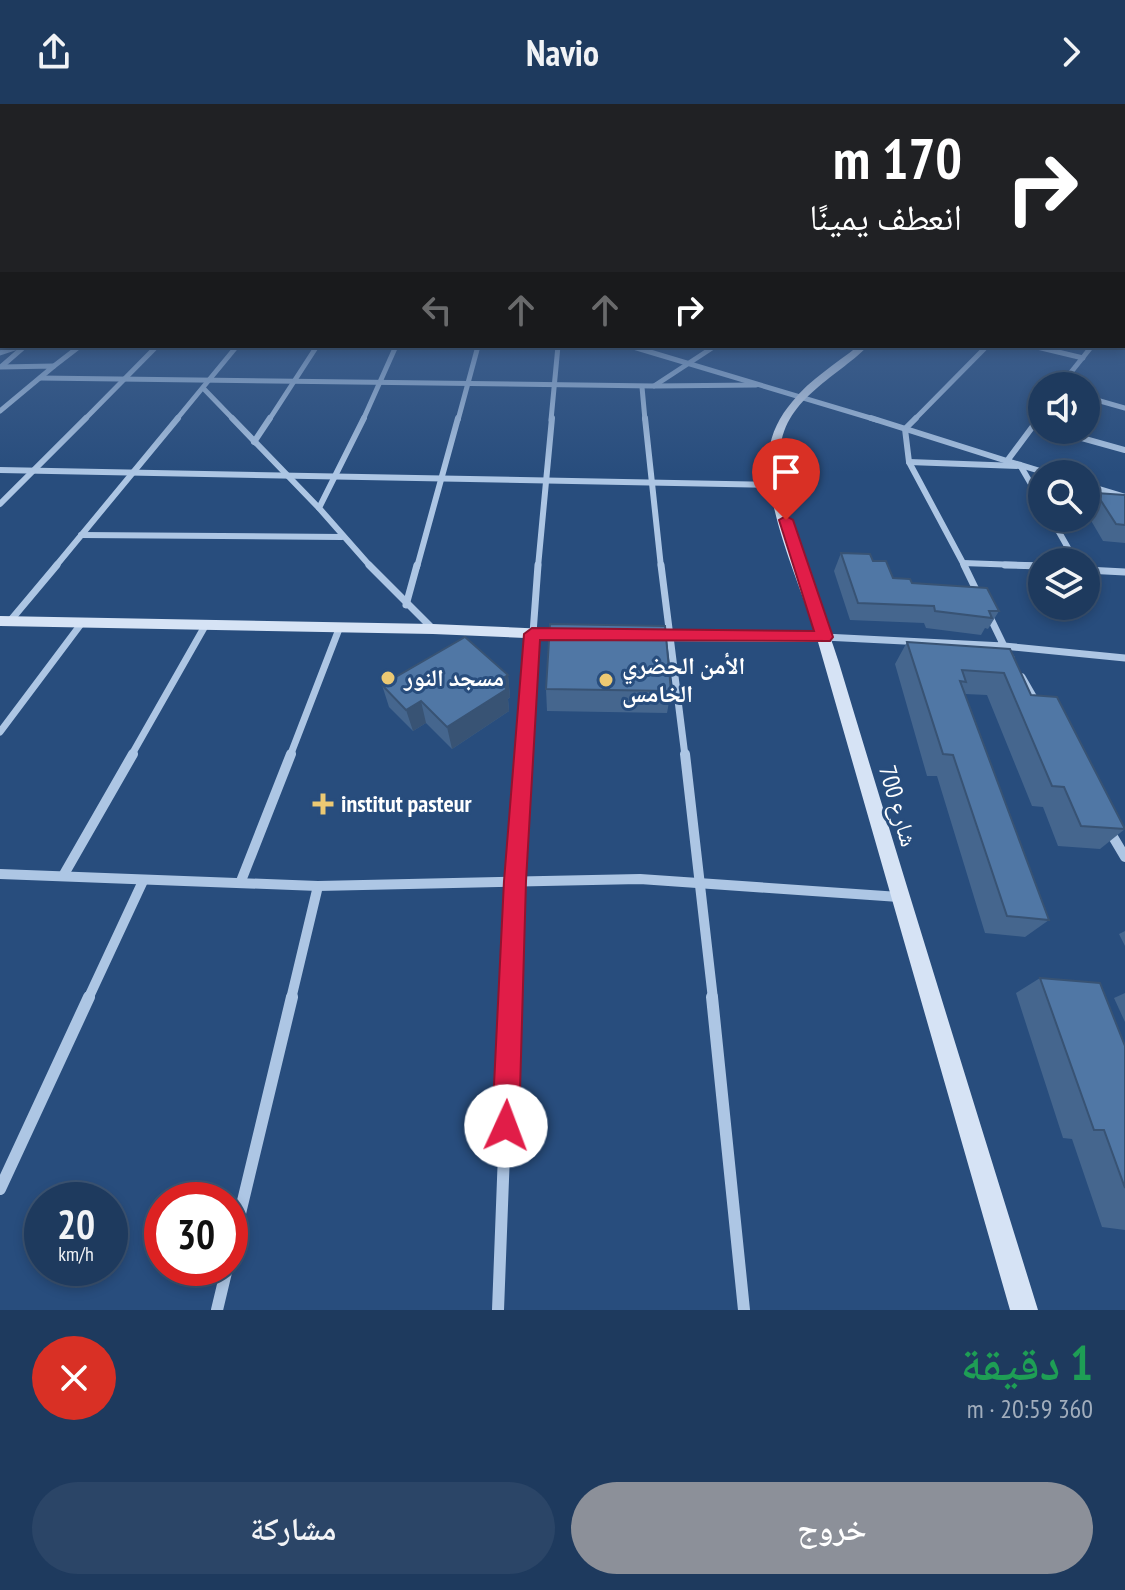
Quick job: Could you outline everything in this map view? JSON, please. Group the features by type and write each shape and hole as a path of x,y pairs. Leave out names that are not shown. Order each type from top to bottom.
{"main road":[{"name":"شارع 700","path":"846,360 802,395 779,429 774,452 775,485 824,637 1024,1310"},
{"path":"5,621 593,635"},
{"path":"623,636 824,637"}],"street":[{"path":"0,411 61,360"},
{"path":"0,504 143,360"},
{"path":"5,621 226,360"},
{"path":"254,442 308,360"},
{"path":"319,508 338,476 389,360"},
{"path":"406,605 474,360"},
{"path":"498,1310 515,881 532,634 557,360"},
{"path":"677,360 802,395 1028,467"},
{"path":"654,386 691,360"},
{"path":"905,429 973,360"},
{"path":"1,367 54,366"},
{"path":"40,378 642,387 769,385"},
{"path":"642,387 650,482 701,883 744,1310"},
{"path":"204,389 319,508 406,605 433,629"},
{"path":"1100,401 1125,408"},
{"path":"905,429 909,462 1004,646 1042,712"},
{"path":"1007,461 1028,433"},
{"path":"1100,443 1125,450"},
{"path":"909,462 1020,465"},
{"path":"1020,465 1028,479"},
{"path":"0,470 775,485"},
{"path":"1100,489 1125,497"},
{"path":"81,535 342,537"},
{"path":"963,563 1028,565"},
{"path":"1100,571 1125,572"},
{"path":"0,732 81,624"},
{"path":"63,876 205,626"},
{"path":"241,881 339,629"},
{"path":"824,637 1004,646 1125,658"},
{"path":"1102,818 1125,857"},
{"path":"0,874 318,886 640,879 899,897"},
{"path":"0,1189 143,881"},
{"path":"247,1182 318,886"},
{"path":"217,1310 223,1286"}],"building":[{"path":"1100,493 1125,495 1125,525 1116,524 1100,499"},
{"path":"841,553 870,554 873,561 886,561 893,578 910,579 912,583 987,588 999,611 989,611 992,618 935,611 934,606 858,603"},
{"name":"الأمن الحضري الخامس","path":"550,624 665,626 671,691 546,689"},
{"path":"465,637 508,675 498,681 507,689 447,727 421,701 406,710 382,685"},
{"path":"907,642 1010,649 1031,695 1057,697 1125,829 1081,826 1064,787 1052,786 1004,673 962,670 966,682 960,681 1049,920 1007,916 953,755 943,754"},
{"path":"1040,978 1100,983 1125,1046 1125,1188 1104,1130 1094,1130"}],"place":[{"name":"مسجد النور","path":"388,678"},
{"name":"الأمن الحضري الخامس","path":"606,680"},
{"name":"institut pasteur","path":"323,804"}],"route":[{"path":"506,1126 515,881 532,634 824,637 786,520"}]}
